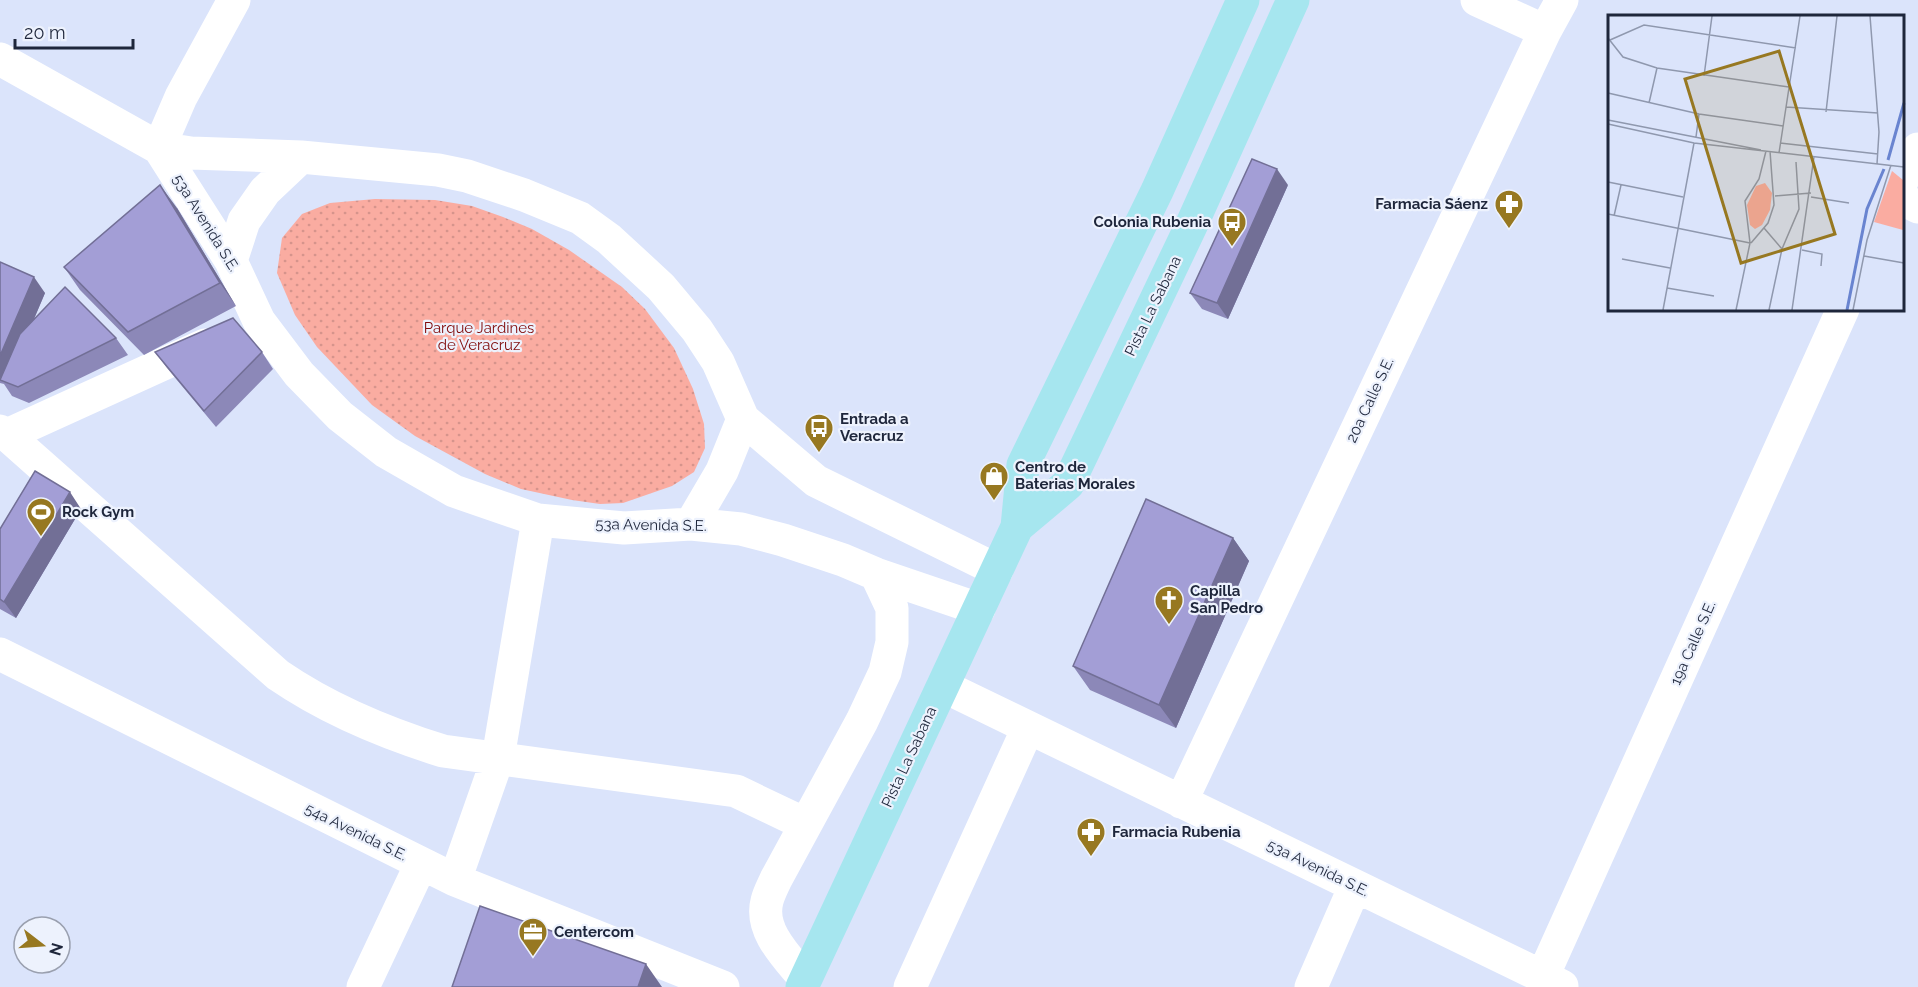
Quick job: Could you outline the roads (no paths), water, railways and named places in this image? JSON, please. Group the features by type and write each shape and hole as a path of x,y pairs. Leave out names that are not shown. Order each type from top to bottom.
{"main road":[{"name":"Pista La Sabana","path":"803,983 1017,527 1023,465 1157,191 1243,0"},
{"name":"Pista La Sabana","path":"1017,527 1068,484 1191,226 1293,0"}],"street":[{"path":"159,148 181,97 234,0"},
{"path":"1477,0 1545,31"},
{"name":"20a Calle S.E.","path":"1180,802 1545,31 1562,0"},
{"name":"53a Avenida S.E.","path":"0,58 159,148 191,153 301,157 438,170 467,176 524,195 580,218 609,239 661,287 697,330 718,362 743,419 816,481 997,570"},
{"name":"53a Avenida S.E.","path":"159,148 231,261 259,321 307,382 340,416 386,452 454,491 538,520 624,528 691,524 741,529 843,560 876,574 978,609"},
{"path":"1903,179 1918,149"},
{"path":"231,261 244,221 265,191 301,157"},
{"path":"1903,200 1918,207"},
{"name":"19a Calle S.E.","path":"1553,982 1843,310"},
{"path":"259,321 3,433 278,675 306,694 341,713 443,752 736,791 805,824"},
{"path":"691,524 722,471 743,419"},
{"path":"455,880 498,758 538,520"},
{"path":"803,983 772,937 767,922 766,903 776,879 862,721 885,672 892,642 892,608 876,574"},
{"name":"54a Avenida S.E.","path":"0,654 455,880 723,987"},
{"name":"53a Avenida S.E.","path":"943,687 1553,982"},
{"path":"910,987 1028,728"},
{"path":"363,987 421,864"},
{"path":"1311,987 1355,886"}],"place":[{"name":"Farmacia Sáenz","path":"1509,230"},
{"name":"Colonia Rubenia","path":"1232,248"},
{"name":"Entrada a Veracruz","path":"819,454"},
{"name":"Centro de Baterias Morales","path":"994,502"},
{"name":"Rock Gym","path":"41,538"},
{"name":"Capilla San Pedro","path":"1169,626"},
{"name":"Farmacia Rubenia","path":"1091,858"},
{"name":"Centercom","path":"533,958"}],"park label":[{"name":"Parque Jardines de Veracruz","path":"479,336"}]}
